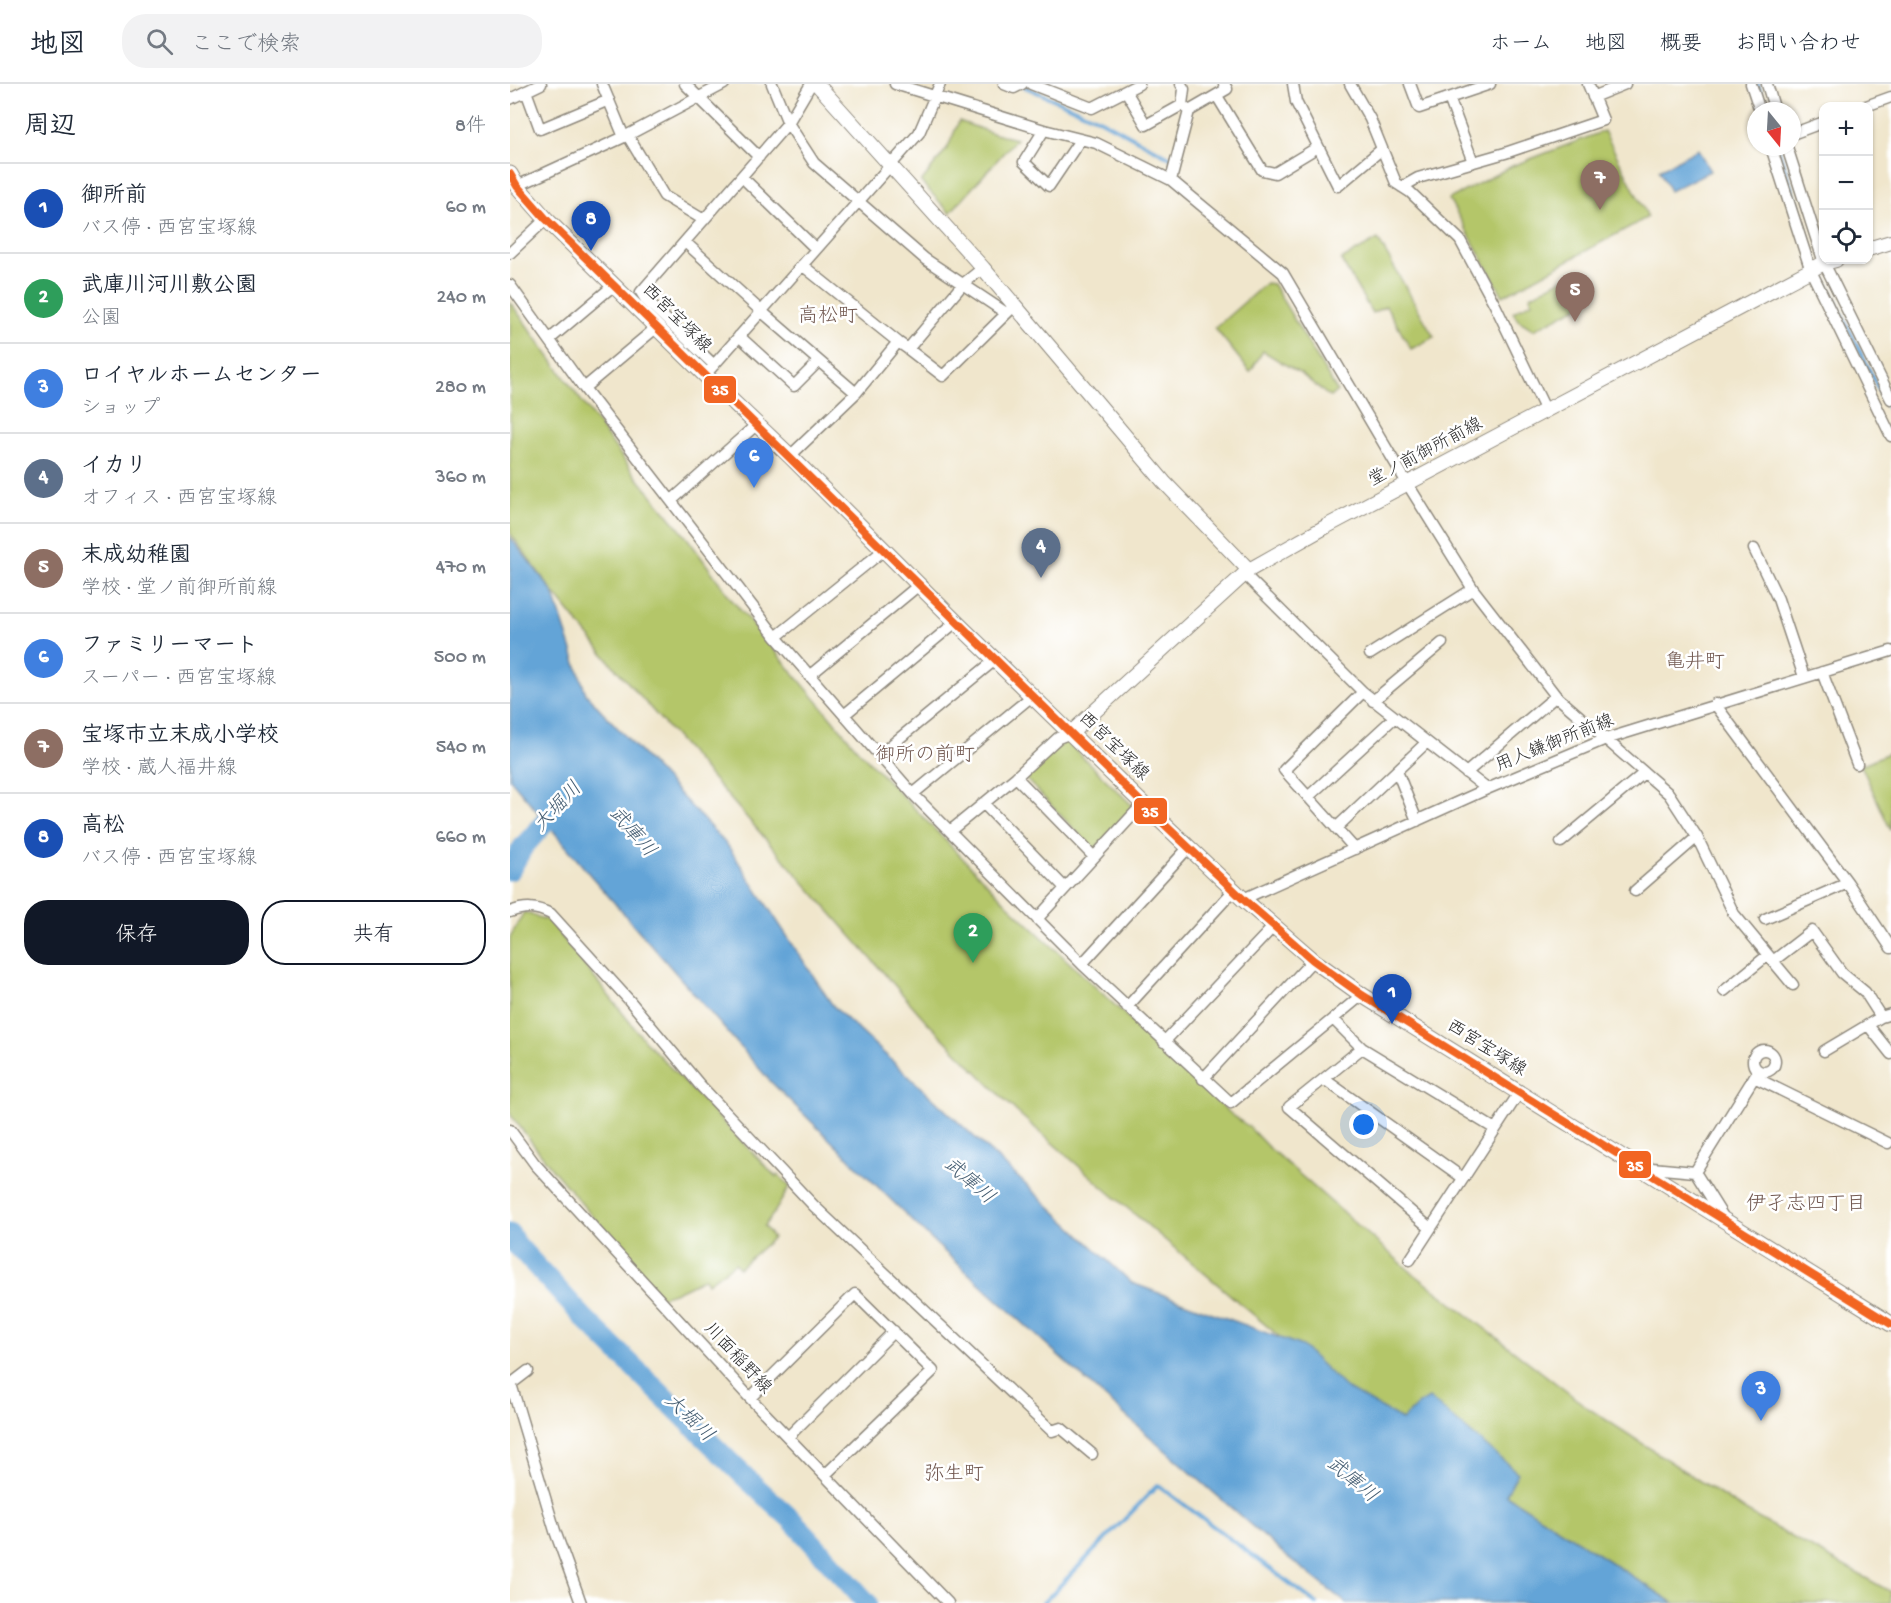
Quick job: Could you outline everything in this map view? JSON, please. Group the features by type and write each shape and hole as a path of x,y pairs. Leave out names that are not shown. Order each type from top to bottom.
{"main road":[{"name":"西宮宝塚線","path":"514,180 546,219 657,327 709,370 756,425 790,456 918,585 1189,848 1312,960 1362,995 1891,1324"}],"street":[{"path":"510,99 541,84"},
{"path":"602,84 626,136 664,196 704,220"},
{"path":"685,84 759,157"},
{"path":"514,180 626,136 724,84"},
{"path":"772,84 788,123 813,163 925,259 963,284 1010,309"},
{"path":"812,84 788,123 641,292 709,370 919,133 940,84"},
{"path":"817,84 983,268 1010,309 1246,572 1363,692 1487,789"},
{"path":"896,84 1044,130 1096,142 1171,180 1283,273 1407,483 1473,589 1556,696 1669,794 1697,837 1734,914 1793,985"},
{"path":"1004,84 1014,88 1022,84"},
{"path":"1031,84 1045,86 1092,108 1139,84"},
{"path":"1171,180 1185,108 1184,89 1181,84"},
{"path":"1126,91 1146,125 1217,96 1227,89 1224,84"},
{"path":"1293,84 1296,102 1338,186 1382,149"},
{"path":"1350,84 1370,119 1396,183 1410,192 1460,240 1495,305 1546,411"},
{"path":"1410,84 1419,108 1484,85"},
{"path":"1402,187 1418,178 1603,120 1588,84"},
{"path":"1593,97 1625,84"},
{"path":"1751,84 1757,102"},
{"path":"1767,84 1772,102"},
{"path":"526,92 540,129 609,100"},
{"path":"1217,96 1262,170 1275,173 1318,147"},
{"path":"1873,103 1891,97"},
{"path":"1449,98 1473,162"},
{"path":"1801,131 1819,124"},
{"path":"1044,130 1024,162 1049,186 1080,140"},
{"path":"1774,156 1811,271 1891,436"},
{"path":"1790,156 1819,232"},
{"path":"742,177 816,249"},
{"path":"510,253 546,219"},
{"path":"685,242 856,393"},
{"path":"1873,248 1891,242"},
{"name":"堂ノ前御所前線","path":"1071,733 1246,572 1407,483 1824,264"},
{"path":"1831,264 1891,399"},
{"path":"802,265 943,376 1010,309"},
{"path":"908,349 963,284 983,268"},
{"path":"510,285 584,388 776,637 879,755 914,794 1037,919 1231,1104 1362,995"},
{"path":"550,339 614,285"},
{"path":"584,388 657,327"},
{"path":"739,336 794,386 819,361"},
{"path":"790,456 856,393 898,342"},
{"path":"671,501 756,425"},
{"path":"1754,549 1779,600 1804,677"},
{"path":"776,637 884,550"},
{"path":"809,675 918,585"},
{"path":"1370,654 1473,589"},
{"path":"844,715 956,622"},
{"path":"1373,700 1442,643"},
{"name":"用人鎌御所前線","path":"1238,894 1355,849 1487,789 1606,739 1891,651"},
{"path":"879,755 995,660"},
{"path":"1822,672 1857,764"},
{"path":"1355,849 1284,770 1363,692"},
{"path":"914,794 1032,696"},
{"path":"1466,773 1556,696"},
{"path":"1715,704 1848,883 1891,948"},
{"path":"1308,797 1395,717"},
{"path":"950,831 1059,738 1071,733"},
{"path":"1336,828 1427,742"},
{"path":"1397,771 1418,821"},
{"path":"1561,842 1644,773"},
{"path":"1016,777 1094,857"},
{"path":"983,803 1065,888"},
{"path":"1037,919 1143,804"},
{"path":"1635,891 1697,837"},
{"path":"1082,963 1189,848"},
{"path":"1765,919 1848,883"},
{"path":"1127,1007 1238,894"},
{"path":"510,912 531,907 550,914 629,1000 699,1084 814,1206 1052,1431 1061,1428 1092,1454"},
{"path":"1164,1042 1274,926"},
{"path":"1724,991 1812,931 1842,973 1865,992 1886,1015 1824,1051"},
{"path":"1203,1078 1312,960"},
{"path":"1333,1019 1362,1048 1495,1129"},
{"path":"1868,1025 1891,1054"},
{"path":"1362,1048 1289,1107 1431,1228"},
{"path":"1695,1172 1756,1074 1888,1143"},
{"path":"1324,1078 1463,1178"},
{"path":"1410,1260 1519,1093"},
{"name":"川面稲野線","path":"510,1130 535,1164 750,1398 948,1603"},
{"path":"1638,1167 1695,1172"},
{"path":"1695,1172 1727,1222"},
{"path":"750,1398 855,1294 933,1371 825,1475"},
{"path":"788,1437 894,1331"},
{"path":"528,1371 511,1384 555,1531 581,1603"}],"green space":[{"path":"959,121 1016,139 950,213 921,182 948,147"},
{"path":"1604,131 1648,217 1503,296 1449,199 1512,166"},
{"path":"1378,239 1434,337 1411,349 1386,306 1372,313 1341,260"},
{"path":"1568,276 1581,305 1534,330 1518,320 1513,312 1532,302 1530,296"},
{"path":"1266,283 1273,284 1337,391 1330,397 1301,374 1263,351 1250,372 1215,328"},
{"path":"510,302 635,475 688,539 732,600 859,751 1008,905 1233,1116 1248,1126 1266,1145 1409,1270 1588,1408 1747,1512 1891,1592 1891,1603 1674,1603 1506,1495 1419,1404 1402,1420 1340,1388 1017,1112 927,1022 609,661 553,592 510,533"},
{"path":"1065,740 1134,807 1094,850 1023,776"},
{"path":"1891,752 1891,831 1861,765"},
{"path":"524,912 549,921 645,1041 776,1177 778,1175 790,1186 764,1226 773,1238 739,1268 735,1263 708,1283 705,1278 661,1297 553,1170 510,1114 510,937"}],"water":[{"path":"1698,149 1710,171 1670,191 1659,170"},
{"name":"武庫川","path":"510,537 553,592 586,694 728,846 833,1006 1132,1283 1302,1346 1346,1388 1402,1420 1429,1398 1518,1473 1506,1495 1674,1603 1346,1603 1285,1555 1101,1394 935,1243 771,1082 590,875 510,779"}],"waterway":[{"path":"1758,84 1763,102"},
{"path":"1025,87 1101,120 1171,158"},
{"path":"1781,156 1816,263"},
{"path":"1820,270 1891,414"},
{"name":"大堀川","path":"510,870 523,847 565,800"},
{"name":"大堀川","path":"510,1234 515,1243 585,1319 745,1477 791,1519 867,1603"},
{"path":"1043,1603 1158,1485 1316,1603"}],"transit line":[{"name":"35","path":"510,174 517,186 546,219 1143,804 1243,899 1313,960 1362,995 1891,1324"}],"place":[{"name":"宝塚市立末成小学校","path":"1600,210"},
{"name":"高松","path":"591,251"},
{"name":"末成幼稚園","path":"1575,322"},
{"name":"ファミリーマート","path":"754,488"},
{"name":"イカリ","path":"1041,578"},
{"name":"武庫川河川敷公園","path":"973,963"},
{"name":"御所前","path":"1392,1024"},
{"name":"ロイヤルホームセンター","path":"1761,1421"}],"district":[{"name":"高松町","path":"828,317"},
{"name":"亀井町","path":"1695,663"},
{"name":"御所の前町","path":"925,756"},
{"name":"伊孑志四丁目","path":"1806,1205"},
{"name":"弥生町","path":"954,1475"}]}
